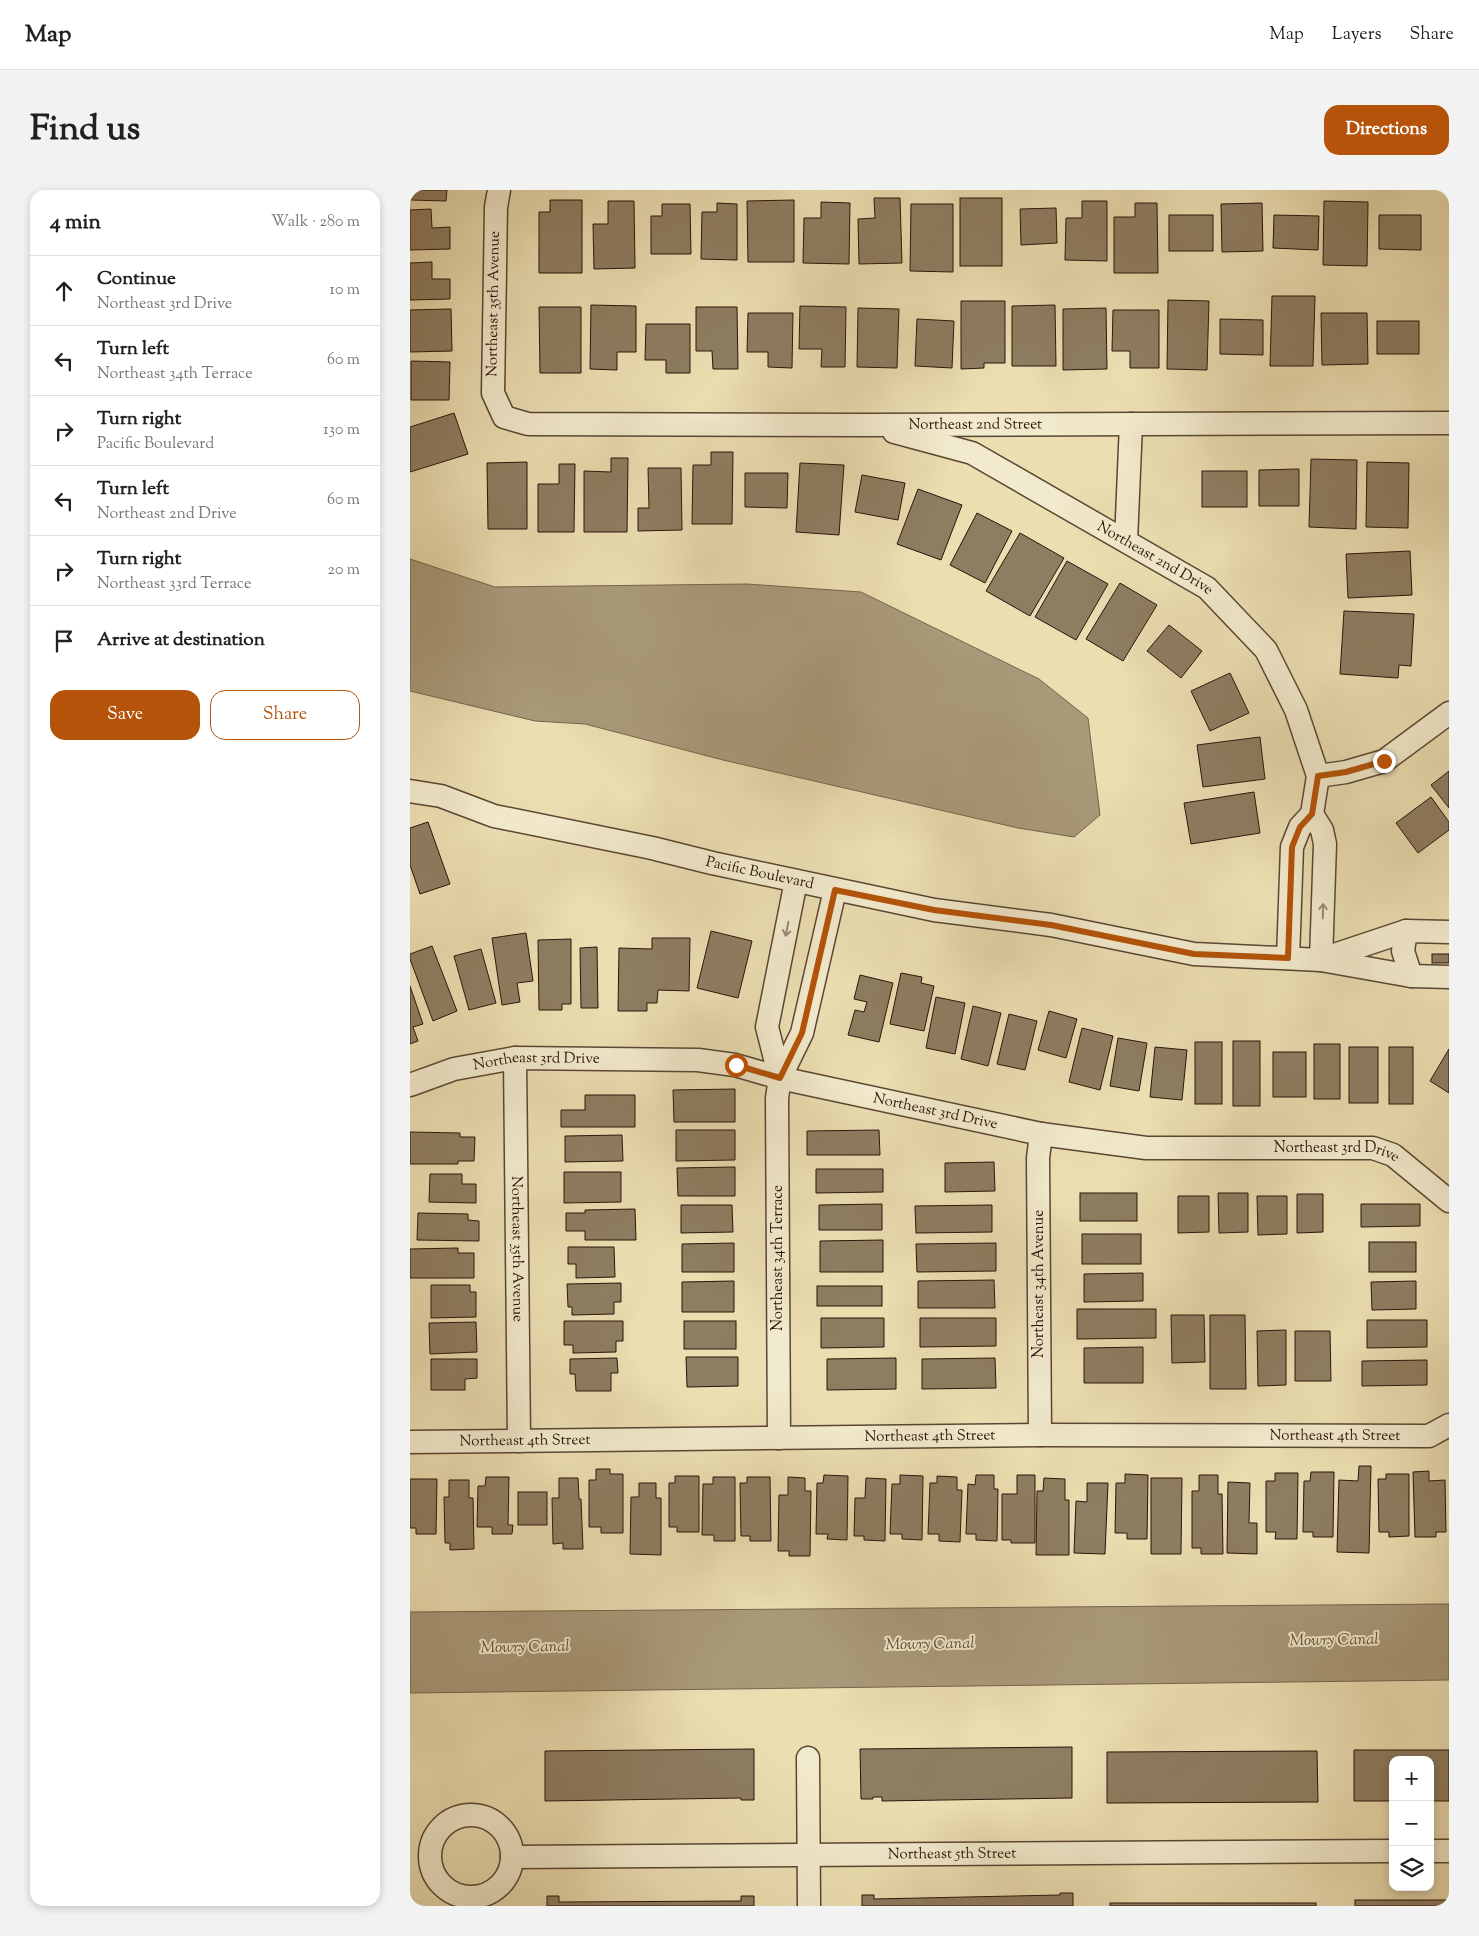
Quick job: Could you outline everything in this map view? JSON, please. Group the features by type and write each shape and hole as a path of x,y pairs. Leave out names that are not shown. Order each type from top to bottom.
{"street":[{"name":"Northeast 35th Avenue","path":"499,190 496,207 494,393 504,417"},
{"name":"Northeast 2nd Street","path":"504,417 528,424 1449,423"},
{"path":"1126,541 1131,424"},
{"name":"Northeast 2nd Drive","path":"866,425 972,453 1208,588 1266,650 1296,710 1318,776 1312,814 1300,827 1292,847 1288,958"},
{"path":"1318,776 1346,772 1384,761 1449,713"},
{"name":"Pacific Boulevard","path":"410,791 441,796 494,816 652,848 835,890 934,910 1051,925 1194,954 1321,960 1411,976 1449,977"},
{"path":"1312,814 1322,830 1325,844 1321,960"},
{"name":"Northeast 34th Terrace","path":"780,1078 767,1027 796,881"},
{"name":"Northeast 34th Terrace","path":"779,1438 777,1098 780,1078 802,1033 835,890"},
{"path":"1406,931 1404,950 1411,976"},
{"name":"Pacific Boulevard","path":"1321,960 1406,931 1449,932"},
{"name":"Northeast 35th Avenue","path":"515,1058 519,1441"},
{"name":"Northeast 3rd Drive","path":"410,1085 454,1069 515,1058 698,1060 736,1065 780,1078 1041,1134 1146,1148 1372,1148 1394,1155 1449,1201"},
{"name":"Northeast 34th Avenue","path":"1040,1435 1038,1158 1041,1134"},
{"name":"Northeast 4th Street","path":"410,1442 1040,1435 1429,1436 1448,1426"},
{"path":"808,1758 809,1906"},
{"path":"459,1816 486,1817 499,1825 508,1836 513,1850 512,1864 507,1878 498,1889 485,1896 470,1898 457,1896 442,1885 431,1868 420,1858 438,1831 447,1822 459,1816"},
{"name":"Northeast 5th Street","path":"512,1857 1389,1851"},
{"path":"1434,1851 1449,1851"}],"water":[{"path":"410,559 495,587 747,584 861,592 1039,679 1088,718 1100,815 1074,837 1018,828 723,760 585,724 535,721 410,691"},
{"name":"Mowry Canal","path":"1449,1604 1449,1680 410,1693 410,1612"}],"building":[{"path":"410,190 447,190 446,201 410,200"},
{"path":"874,198 900,198 902,263 859,264 858,219 875,218"},
{"path":"960,198 1002,198 1002,266 960,266"},
{"path":"550,200 582,200 582,273 539,273 539,212 550,212"},
{"path":"794,200 794,262 748,262 747,201"},
{"path":"608,201 634,201 635,268 594,269 593,224 608,224"},
{"path":"1082,201 1107,201 1107,261 1065,260 1066,218 1082,218"},
{"path":"1324,201 1368,202 1367,266 1323,265"},
{"path":"821,202 850,203 849,264 803,263 804,218 821,218"},
{"path":"717,203 737,204 737,260 701,259 702,212 717,212"},
{"path":"1135,203 1157,203 1158,273 1114,273 1114,217 1135,217"},
{"path":"1262,203 1263,251 1222,252 1221,204"},
{"path":"662,204 690,204 691,254 651,254 651,216 662,216"},
{"path":"911,204 953,204 953,272 910,271"},
{"path":"1056,208 1057,243 1021,245 1020,209"},
{"path":"431,209 432,228 450,227 450,249 410,250 410,210"},
{"path":"1169,215 1213,215 1213,251 1169,251"},
{"path":"1274,215 1319,216 1318,250 1273,248"},
{"path":"1379,215 1421,215 1421,250 1379,249"},
{"path":"432,262 432,279 450,279 450,299 410,300 410,263"},
{"path":"1272,296 1315,296 1313,366 1270,366"},
{"path":"1168,300 1209,301 1207,370 1167,369"},
{"path":"961,301 1005,301 1005,363 984,363 984,368 961,369"},
{"path":"591,305 636,306 636,352 617,352 617,370 590,369"},
{"path":"1055,305 1056,366 1012,366 1012,306"},
{"path":"800,306 846,307 845,367 821,367 822,349 799,349"},
{"path":"539,307 581,307 581,373 540,373"},
{"path":"696,307 737,307 738,369 713,369 712,351 696,351"},
{"path":"858,308 899,309 897,368 857,367"},
{"path":"1106,308 1107,369 1063,370 1063,309"},
{"path":"451,309 452,351 410,352 410,310"},
{"path":"1113,310 1159,310 1159,368 1130,368 1130,351 1112,351"},
{"path":"748,313 793,313 792,368 768,367 768,352 747,352"},
{"path":"1321,313 1367,313 1368,364 1322,365"},
{"path":"917,319 954,321 952,368 915,366"},
{"path":"1220,319 1263,320 1263,355 1220,354"},
{"path":"1377,321 1419,321 1419,354 1377,354"},
{"path":"646,324 690,324 690,373 666,373 666,360 645,360"},
{"path":"411,361 450,362 449,400 411,400"},
{"path":"454,413 468,454 410,472 410,427"},
{"path":"711,452 733,452 732,524 692,524 693,465 711,465"},
{"path":"611,458 628,458 627,532 584,532 584,471 611,472"},
{"path":"1311,459 1357,460 1356,529 1309,527"},
{"path":"527,462 527,529 488,529 487,463"},
{"path":"1367,462 1409,463 1408,528 1366,527"},
{"path":"800,463 844,465 839,535 796,532"},
{"path":"559,464 575,464 574,532 538,532 538,484 559,484"},
{"path":"648,468 681,468 682,530 638,531 638,508 649,508"},
{"path":"1299,469 1299,506 1259,506 1259,470"},
{"path":"1202,471 1247,471 1247,507 1202,507"},
{"path":"745,473 788,473 787,508 745,507"},
{"path":"862,475 905,483 898,520 855,512"},
{"path":"918,489 962,505 941,560 897,544"},
{"path":"977,513 1012,531 985,583 950,565"},
{"path":"1020,533 1064,558 1030,616 986,591"},
{"path":"1410,551 1412,595 1348,598 1346,554"},
{"path":"1067,561 1108,584 1076,640 1035,617"},
{"path":"1120,583 1157,605 1123,661 1086,639"},
{"path":"1344,611 1414,614 1411,666 1399,665 1398,678 1340,674"},
{"path":"1169,625 1202,651 1181,678 1147,651"},
{"path":"1230,673 1249,713 1210,731 1191,691"},
{"path":"1260,737 1265,779 1203,787 1197,745"},
{"path":"1449,771 1449,808 1431,785"},
{"path":"1254,792 1260,833 1191,844 1184,803"},
{"path":"1431,797 1449,822 1449,830 1418,853 1396,823"},
{"path":"428,822 450,884 420,894 410,865 410,828"},
{"path":"711,931 752,941 738,998 697,988"},
{"path":"526,933 533,981 517,983 520,1002 502,1005 492,938"},
{"path":"652,938 690,938 689,991 658,990 657,1003 647,1003 647,1011 618,1011 619,948 652,949"},
{"path":"571,939 571,1004 562,1004 562,1010 539,1010 538,940"},
{"path":"432,946 457,1011 433,1021 410,959 410,954"},
{"path":"597,947 598,1008 581,1008 580,948"},
{"path":"481,949 496,1003 469,1010 454,956"},
{"path":"1432,954 1449,954 1449,963 1432,963"},
{"path":"901,973 922,977 921,983 934,986 924,1031 890,1024"},
{"path":"860,975 893,983 879,1042 848,1035 855,1010 864,1012 867,1002 854,999"},
{"path":"410,986 423,1024 413,1027 418,1041 410,1044"},
{"path":"936,997 965,1003 955,1054 926,1048"},
{"path":"973,1006 1001,1013 988,1066 961,1059"},
{"path":"1049,1011 1077,1019 1066,1058 1038,1050"},
{"path":"1009,1014 1037,1021 1025,1070 997,1064"},
{"path":"1082,1028 1113,1036 1100,1090 1069,1082"},
{"path":"1118,1038 1147,1043 1139,1091 1110,1086"},
{"path":"1233,1041 1260,1041 1260,1106 1233,1106"},
{"path":"1195,1042 1222,1042 1222,1104 1195,1104"},
{"path":"1314,1044 1340,1044 1340,1099 1314,1099"},
{"path":"1155,1047 1187,1050 1182,1100 1150,1097"},
{"path":"1349,1047 1378,1047 1378,1103 1349,1103"},
{"path":"1389,1047 1413,1047 1413,1104 1389,1104"},
{"path":"1449,1049 1449,1093 1430,1081"},
{"path":"1273,1052 1306,1052 1306,1097 1273,1097"},
{"path":"735,1089 735,1122 674,1122 673,1090"},
{"path":"585,1095 635,1095 635,1127 561,1127 561,1110 585,1110"},
{"path":"676,1130 735,1130 735,1160 676,1161"},
{"path":"879,1130 880,1155 807,1155 807,1131"},
{"path":"410,1132 460,1133 460,1137 475,1137 474,1161 458,1161 458,1164 410,1164"},
{"path":"622,1135 623,1161 565,1162 565,1136"},
{"path":"994,1162 995,1191 945,1192 945,1163"},
{"path":"735,1167 735,1196 678,1196 677,1168"},
{"path":"816,1169 883,1169 883,1192 816,1193"},
{"path":"564,1172 621,1172 621,1202 564,1203"},
{"path":"430,1174 462,1174 462,1184 476,1184 476,1203 429,1202"},
{"path":"1080,1193 1137,1193 1137,1221 1080,1221"},
{"path":"1218,1193 1248,1193 1248,1232 1219,1233"},
{"path":"1297,1194 1323,1194 1323,1232 1297,1233"},
{"path":"1178,1196 1209,1196 1209,1232 1178,1233"},
{"path":"1257,1196 1287,1196 1287,1234 1258,1235"},
{"path":"882,1204 882,1230 819,1230 819,1205"},
{"path":"1361,1204 1420,1204 1420,1226 1361,1227"},
{"path":"681,1205 732,1205 733,1232 681,1233"},
{"path":"992,1205 992,1232 916,1233 915,1206"},
{"path":"635,1209 636,1240 585,1240 585,1231 566,1231 566,1213 585,1213 585,1210"},
{"path":"418,1213 468,1214 468,1220 479,1221 479,1241 417,1240"},
{"path":"1082,1234 1141,1234 1141,1264 1082,1264"},
{"path":"883,1240 883,1272 820,1272 820,1241"},
{"path":"1369,1242 1416,1242 1416,1272 1369,1272"},
{"path":"734,1243 734,1272 682,1272 682,1244"},
{"path":"996,1243 996,1271 917,1272 916,1244"},
{"path":"568,1247 614,1247 615,1277 576,1278 576,1264 568,1264"},
{"path":"458,1248 458,1253 474,1253 474,1278 410,1278 410,1249"},
{"path":"1143,1273 1143,1301 1084,1302 1084,1274"},
{"path":"994,1280 995,1308 918,1308 918,1281"},
{"path":"734,1281 734,1312 682,1312 682,1282"},
{"path":"1416,1281 1416,1309 1372,1310 1371,1282"},
{"path":"621,1283 621,1302 614,1302 614,1314 572,1315 572,1307 568,1307 567,1284"},
{"path":"431,1285 470,1285 470,1292 476,1292 476,1317 431,1318"},
{"path":"817,1286 882,1286 882,1306 817,1306"},
{"path":"1077,1309 1156,1309 1156,1338 1077,1339"},
{"path":"1171,1315 1204,1315 1205,1362 1172,1363"},
{"path":"1210,1315 1245,1315 1246,1389 1210,1389"},
{"path":"821,1318 884,1318 884,1347 821,1348"},
{"path":"920,1318 996,1318 996,1346 920,1347"},
{"path":"1367,1320 1427,1320 1427,1347 1367,1348"},
{"path":"564,1321 623,1321 623,1341 616,1341 616,1352 573,1353 573,1345 564,1345"},
{"path":"684,1321 736,1321 736,1349 684,1349"},
{"path":"476,1322 477,1352 430,1354 429,1323"},
{"path":"1286,1330 1286,1385 1258,1386 1257,1331"},
{"path":"1295,1331 1330,1331 1331,1381 1295,1381"},
{"path":"1143,1347 1143,1383 1084,1383 1084,1348"},
{"path":"686,1357 738,1357 738,1386 687,1387"},
{"path":"617,1358 618,1373 611,1373 611,1391 576,1391 575,1374 570,1374 570,1359"},
{"path":"896,1358 896,1389 827,1390 827,1359"},
{"path":"995,1358 996,1388 922,1389 922,1359"},
{"path":"431,1359 477,1359 477,1378 465,1379 465,1390 431,1390"},
{"path":"1427,1360 1427,1385 1362,1386 1362,1361"},
{"path":"1359,1466 1371,1466 1369,1553 1337,1552 1339,1480 1358,1481"},
{"path":"596,1469 610,1469 610,1474 623,1474 623,1533 601,1533 601,1527 589,1527 589,1480 596,1480"},
{"path":"1429,1471 1429,1481 1445,1480 1446,1532 1436,1532 1436,1537 1415,1537 1413,1472"},
{"path":"1311,1472 1334,1472 1333,1537 1313,1537 1313,1532 1303,1532 1304,1481 1310,1481"},
{"path":"1275,1473 1298,1473 1297,1539 1275,1539 1276,1532 1266,1532 1266,1481 1275,1481"},
{"path":"1125,1474 1148,1475 1147,1539 1127,1539 1127,1533 1115,1533 1116,1483 1125,1483"},
{"path":"1386,1474 1409,1474 1409,1536 1389,1537 1389,1532 1379,1532 1378,1479 1386,1479"},
{"path":"824,1475 848,1476 847,1540 827,1539 828,1534 816,1534 817,1483 823,1483"},
{"path":"900,1475 923,1476 922,1540 902,1539 902,1534 890,1534 892,1484 900,1484"},
{"path":"976,1475 994,1475 994,1489 998,1489 997,1541 976,1540 976,1534 966,1534 968,1484 975,1485"},
{"path":"1017,1475 1035,1475 1035,1543 1011,1543 1011,1540 1002,1540 1002,1494 1017,1494"},
{"path":"1199,1475 1218,1475 1218,1494 1222,1494 1223,1554 1201,1554 1201,1548 1192,1548 1192,1491 1199,1491"},
{"path":"675,1476 699,1476 699,1532 677,1532 677,1527 669,1527 669,1483 675,1483"},
{"path":"937,1476 957,1477 957,1490 962,1490 960,1542 939,1541 939,1534 928,1534 930,1483 937,1483"},
{"path":"486,1477 509,1477 508,1525 513,1525 512,1534 492,1534 492,1527 477,1527 478,1486 485,1486"},
{"path":"713,1477 735,1477 735,1541 714,1541 714,1535 702,1535 703,1484 713,1484"},
{"path":"747,1477 770,1477 771,1541 750,1541 750,1536 741,1536 740,1483 747,1483"},
{"path":"788,1477 805,1478 805,1491 811,1491 810,1556 789,1556 789,1551 778,1551 779,1495 788,1495"},
{"path":"559,1478 578,1478 579,1499 581,1499 583,1549 563,1549 563,1543 553,1544 552,1498 559,1498"},
{"path":"866,1478 886,1479 885,1541 864,1540 864,1536 854,1536 855,1498 865,1498"},
{"path":"1044,1478 1065,1479 1065,1500 1069,1500 1069,1555 1036,1555 1037,1491 1043,1491"},
{"path":"1151,1478 1182,1478 1181,1554 1151,1554"},
{"path":"410,1479 437,1479 436,1534 416,1534 416,1528 410,1528"},
{"path":"449,1480 469,1480 469,1498 473,1498 474,1549 450,1550 450,1543 445,1543 444,1497 449,1497"},
{"path":"1228,1482 1250,1483 1249,1523 1257,1523 1257,1554 1227,1553"},
{"path":"639,1483 656,1483 656,1498 661,1498 661,1555 630,1554 631,1497 639,1497"},
{"path":"1087,1483 1108,1483 1105,1554 1074,1553 1076,1501 1087,1502"},
{"path":"518,1492 547,1492 547,1525 518,1525"},
{"path":"1072,1747 1072,1798 882,1801 882,1797 861,1799 860,1749"},
{"path":"754,1749 754,1800 741,1800 741,1798 545,1801 545,1751"},
{"path":"1354,1750 1449,1750 1449,1801 1434,1801 1434,1756 1389,1756 1389,1801 1354,1801"},
{"path":"1317,1751 1318,1802 1107,1803 1107,1752"},
{"path":"1060,1893 1073,1893 1073,1906 862,1906 862,1895 874,1895 874,1899 1060,1895"},
{"path":"547,1896 559,1896 559,1902 741,1901 741,1896 754,1896 754,1906 547,1906"},
{"path":"1355,1900 1449,1900 1449,1906 1355,1906"},
{"path":"1110,1903 1316,1903 1316,1906 1110,1906"}],"route":[{"path":"736,1065 780,1078 802,1033 835,890 934,910 1051,925 1194,954 1288,958 1292,847 1300,827 1312,814 1318,776 1346,772 1384,761"}]}
